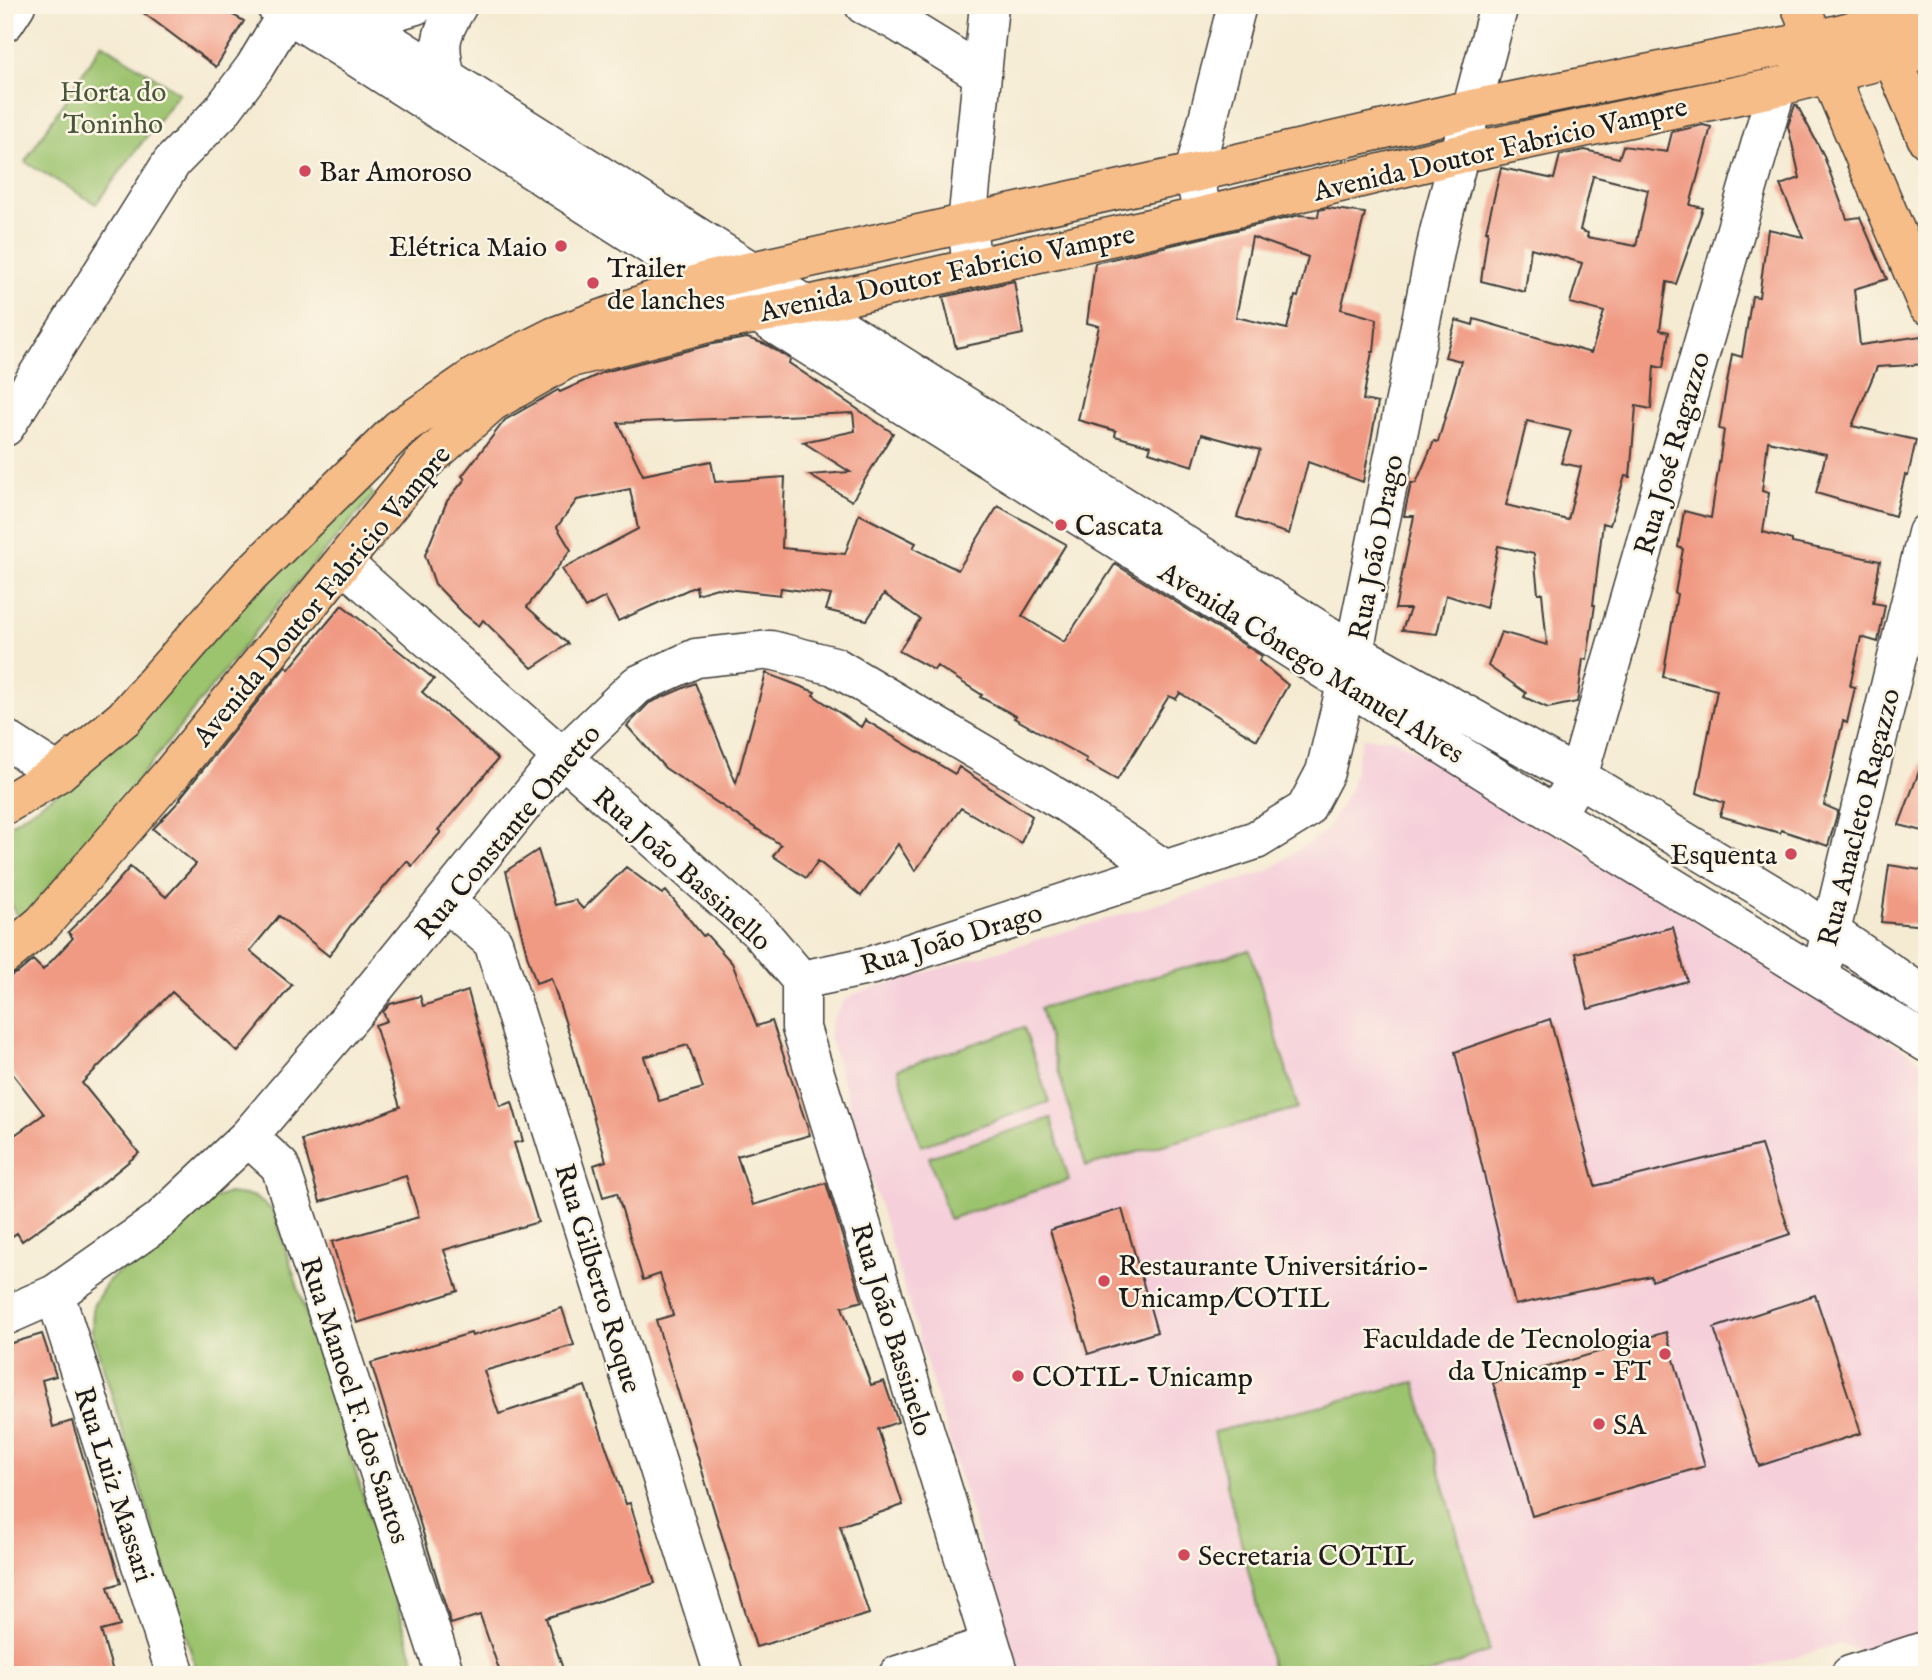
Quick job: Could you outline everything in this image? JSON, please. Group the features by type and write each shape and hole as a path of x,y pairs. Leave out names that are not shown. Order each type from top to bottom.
{"main road":[{"path":"1800,5 1923,285"},
{"name":"Avenida Doutor Fabricio Vampre","path":"5,955 43,923 172,773 423,463 492,402 567,359 708,323 807,305 972,268 1460,154 1829,76 1927,12"},
{"name":"Avenida Doutor Fabricio Vampre","path":"5,805 58,773 124,718 247,578 399,429 476,376 555,336 706,281 1194,173 1472,108 1815,40 1892,34"},
{"path":"1892,34 1927,139"}],"street":[{"path":"5,22 16,5"},
{"path":"336,9 377,16 416,5"},
{"path":"446,78 439,50 444,28 458,5"},
{"path":"864,5 896,21 982,74"},
{"path":"972,268 967,224 989,5"},
{"path":"1203,216 1194,173 1237,5"},
{"name":"Rua João Drago","path":"801,980 873,965 1256,840 1305,810 1325,772 1350,667 1439,232 1499,5"},
{"path":"5,427 172,162 221,112 254,68 282,9"},
{"name":"Avenida Cônego Manuel Alves","path":"282,9 759,314 1350,667 1578,776 1798,910 1927,998"},
{"name":"Avenida Cônego Manuel Alves","path":"336,9 807,305 1350,667 1555,815 1927,1043"},
{"name":"Rua José Ragazzo","path":"1555,815 1578,776 1777,87"},
{"name":"Rua Anacleto Ragazzo","path":"1818,978 1831,934 1927,533"},
{"name":"Rua João Bassinello","path":"343,563 760,932 801,980"},
{"name":"Rua Constante Ometto","path":"5,1316 55,1294 159,1221 248,1137 561,758 636,685 696,658 771,650 834,666 1066,803 1164,869"},
{"path":"5,739 58,773"},
{"name":"Rua Gilberto Roque","path":"445,901 493,942 724,1675"},
{"name":"Rua João Bassinelo","path":"801,980 801,1028 995,1660"},
{"name":"Rua Manoel F. dos Santos","path":"248,1137 280,1166 445,1675"},
{"name":"Rua Luiz Massari","path":"55,1294 176,1675"},
{"path":"1850,1675 1927,1650"},
{"path":"898,1675 995,1660"}],"shaded area":[{"path":"1362,738 1393,738 1463,777 1927,1064 1927,1650 1893,1662 1839,1644 1733,1675 1019,1675 829,1035 833,1018 843,1002 856,993 1266,872 1326,831 1351,787"}],"green space":[{"name":"Horta do Toninho","path":"102,43 179,93 96,204 25,162"},
{"path":"360,479 374,495 264,621 130,790 20,922 5,894 5,828 66,787"},
{"path":"1250,950 1298,1108 1086,1166 1040,1008"},
{"path":"1024,1027 1049,1102 921,1146 898,1069"},
{"path":"1051,1118 1069,1180 949,1219 929,1157"},
{"path":"228,1193 253,1196 274,1211 419,1675 198,1675 92,1331 93,1306 108,1281 208,1201"},
{"path":"1415,1382 1490,1651 1426,1675 1274,1675 1214,1432"}],"building":[{"path":"133,5 215,5 244,21 216,67"},
{"path":"1795,105 1823,154 1847,219 1860,217 1887,279 1854,289 1860,345 1921,336 1927,355 1927,364 1877,367 1852,426 1916,440 1895,516 1816,493 1826,454 1768,441 1762,491 1769,493 1763,532 1792,540 1792,543 1880,561 1873,603 1885,605 1878,642 1861,637 1850,686 1855,687 1847,723 1843,721 1824,805 1838,811 1828,846 1781,830 1780,833 1720,816 1724,803 1697,793 1717,690 1663,677 1683,549 1678,547 1684,511 1711,518 1724,430 1719,429 1732,354 1742,357 1752,296 1759,297 1768,229 1803,237 1780,185 1800,178 1788,126"},
{"path":"1703,125 1711,127 1690,205 1703,208 1676,284 1667,282 1660,330 1669,332 1663,368 1654,366 1651,409 1636,406 1630,477 1625,476 1610,525 1603,523 1595,605 1577,702 1548,708 1524,697 1526,693 1488,666 1501,632 1547,645 1542,593 1538,593 1534,554 1498,546 1486,608 1446,595 1437,634 1402,630 1410,609 1395,609 1414,516 1404,516 1411,483 1416,483 1434,441 1438,442 1461,361 1445,357 1456,320 1473,325 1474,319 1591,353 1604,312 1570,303 1582,263 1531,248 1525,292 1481,281 1486,231 1501,168 1554,179 1560,155 1585,150 1619,158 1623,146 1667,152 1672,132","holes":["1593,176 1648,190 1636,246 1587,237 1588,233 1580,230","1527,421 1571,431 1561,463 1581,467 1568,520 1506,505"]},
{"path":"1327,208 1365,213 1341,309 1377,319 1374,352 1363,400 1378,403 1363,482 1308,462 1289,534 1237,517 1260,450 1202,434 1193,466 1149,452 1151,446 1115,436 1116,431 1078,420 1099,326 1087,323 1095,263 1300,215 1318,217 1319,210","holes":["1252,237 1308,257 1287,329 1236,317"]},
{"path":"1014,281 1023,334 956,348 943,297"},
{"path":"747,338 765,344 790,359 789,363 893,433 852,501 809,475 850,472 803,442 855,431 853,413 618,423 643,475 711,461 715,482 785,477 782,548 845,554 859,514 916,543 913,548 958,570 998,506 1066,544 1022,616 1064,642 1115,564 1262,656 1259,661 1288,685 1257,740 1180,693 1176,699 1169,696 1117,780 1085,762 1087,759 980,697 982,695 937,666 934,670 899,651 920,619 884,594 867,620 826,610 831,595 781,588 780,595 717,588 697,594 696,586 618,621 605,597 585,608 562,569 638,529 630,489 577,500 557,527 571,550 527,607 568,644 532,668 483,620 479,626 435,584 425,555 447,501 465,479 462,476 505,420 558,390 560,392 604,372"},
{"path":"342,605 434,679 422,692 498,759 438,830 441,832 412,866 407,861 351,925 329,956 279,916 250,951 292,985 238,1052 172,992 82,1083 139,1153 99,1186 22,1241 17,1233 5,1241 5,1142 44,1114 5,1064 5,978 19,972 33,960 43,970 73,938 68,932 130,867 166,897 196,864 153,829 181,799 286,666 289,669"},
{"path":"766,673 815,692 813,695 861,727 865,720 955,774 959,767 1032,816 1021,843 961,808 915,871 898,844 861,896 818,861 806,878 773,856 781,845 665,768 627,726 649,703 695,683 736,783"},
{"path":"1924,758 1927,758 1927,832 1899,825"},
{"path":"538,850 555,905 575,900 583,909 626,867 662,894 666,891 703,936 706,934 732,963 757,1026 772,1021 810,1135 737,1156 753,1205 826,1183 862,1301 842,1307 871,1385 884,1381 898,1422 878,1429 903,1505 840,1526 869,1614 756,1647 656,1320 673,1315 660,1274 643,1280 617,1193 603,1197 594,1165 606,1161 571,1040 551,978 536,983 506,871","holes":["688,1045 703,1088 659,1101 644,1057"]},
{"path":"1889,865 1927,871 1927,926 1881,922"},
{"path":"1673,927 1687,981 1588,1009 1576,953"},
{"path":"468,991 500,1106 512,1102 523,1141 514,1143 538,1222 444,1250 458,1291 357,1323 332,1242 419,1217 406,1176 320,1202 302,1140 400,1107 375,1025 387,1021 383,1012 390,1004 420,996 423,1006"},
{"path":"1550,1019 1595,1186 1761,1145 1790,1234 1652,1281 1651,1276 1515,1305 1455,1052"},
{"name":"Restaurante Universitário- Unicamp/COTIL","path":"1122,1209 1157,1332 1088,1354 1050,1230"},
{"path":"1815,1295 1861,1433 1759,1466 1714,1328"},
{"path":"562,1308 574,1345 484,1371 499,1414 585,1386 626,1504 630,1503 655,1583 546,1618 565,1675 501,1675 480,1615 451,1624 371,1363"},
{"name":"SA","path":"1666,1332 1705,1466 1532,1516 1493,1383"},
{"path":"42,1334 56,1376 42,1380 53,1427 72,1421 121,1583 108,1587 120,1626 101,1631 114,1675 5,1675 5,1481 12,1480 5,1455 5,1345"}],"place":[{"name":"Bar Amoroso","path":"305,171"},
{"name":"Elétrica Maio","path":"561,246"},
{"name":"Trailer de lanches","path":"593,283"},
{"name":"Cascata","path":"1061,525"},
{"name":"Esquenta","path":"1791,854"},
{"name":"Restaurante Universitário- Unicamp/COTIL","path":"1104,1281"},
{"name":"Faculdade de Tecnologia da Unicamp - FT","path":"1665,1354"},
{"name":"COTIL- Unicamp","path":"1018,1376"},
{"name":"SA","path":"1599,1424"},
{"name":"Secretaria COTIL","path":"1184,1555"}]}
